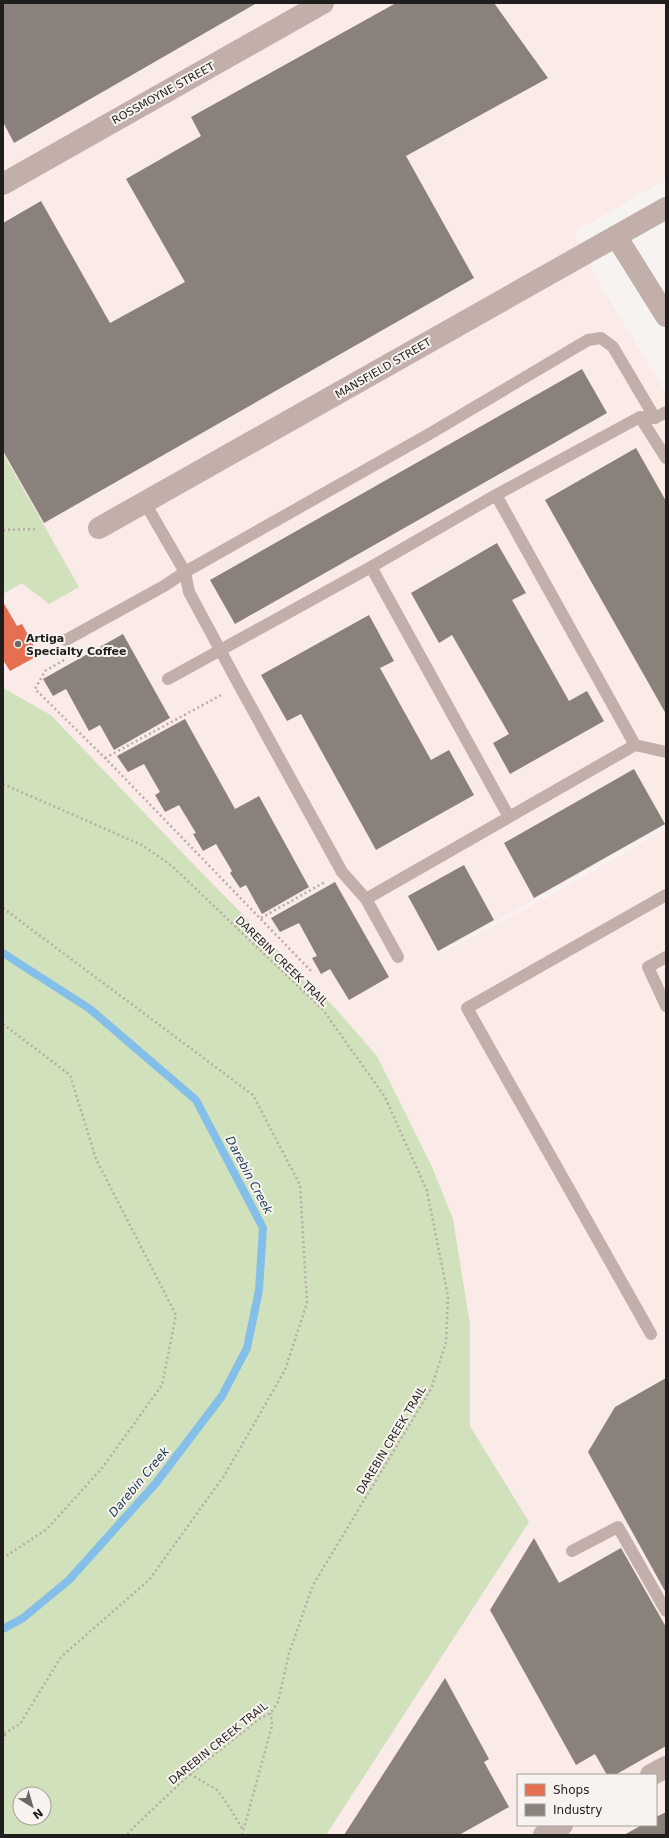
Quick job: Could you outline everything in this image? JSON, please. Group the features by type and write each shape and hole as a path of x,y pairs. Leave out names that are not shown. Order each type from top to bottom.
{"street":[{"name":"ROSSMOYNE STREET","path":"3,184 323,3"},
{"name":"MANSFIELD STREET","path":"99,528 666,208"},
{"path":"616,236 666,316"},
{"path":"653,1774 666,1767"},
{"path":"544,1835 560,1826"}],"lane":[{"path":"66,640 164,586 185,572 431,432 588,340 601,338 613,346 655,418"},
{"path":"168,679 371,567 496,495 640,417 655,418 666,412"},
{"path":"640,417 666,458"},
{"path":"496,495 635,745"},
{"path":"145,503 185,572 189,592 342,872 366,899 398,957"},
{"path":"371,567 509,817"},
{"path":"366,899 635,745 666,752"},
{"path":"651,1334 466,1008 666,895"},
{"path":"666,957 648,967 666,1006"},
{"path":"572,1551 618,1527 666,1611"}],"path":[{"path":"3,530 38,529"},
{"path":"68,658 45,671 34,689 105,758 311,971"},
{"path":"105,758 239,685"},
{"name":"DAREBIN CREEK TRAIL","path":"3,784 148,849 172,866 317,1005 386,1097 427,1191 448,1296 446,1342 431,1389 312,1585 289,1653 278,1702 271,1713 259,1719 190,1774 132,1828 127,1835"},
{"path":"261,918 342,872"},
{"path":"3,908 253,1095 300,1185 307,1303 285,1370 224,1476 149,1580 61,1657 20,1724 4,1733 3,1741"},
{"path":"3,1024 70,1075 96,1159 176,1315 162,1385 103,1467 47,1529 3,1558"},
{"path":"242,1835 272,1726 271,1713"},
{"path":"190,1774 217,1790 244,1830"}],"shaded area":[{"path":"3,3 666,3 666,180 574,232 603,289 666,393 666,826 361,996 546,898 666,829 666,1835 326,1835 529,1522 470,1426 470,1325 432,1167 377,1056 337,1010 197,868 52,715 3,688 3,594 22,583 79,587 3,453"}],"green space":[{"path":"3,453 79,587 49,604 22,583 3,594"},
{"path":"3,688 51,715 197,868 337,1010 377,1056 432,1167 453,1219 470,1325 470,1426 529,1522 326,1835 3,1835"}],"building: Shops":[{"name":"Artiga Specialty Coffee","path":"3,602 17,626 22,624 39,655 10,671 3,660"}],"building: Industry":[{"path":"3,3 257,3 14,143 3,122"},
{"path":"396,3 494,3 548,78 406,156 474,278 44,523 3,451 3,223 41,201 110,323 185,282 126,179 201,136 191,117"},
{"path":"582,369 607,413 235,624 210,580"},
{"path":"636,448 666,501 666,714 545,500"},
{"path":"497,543 526,593 512,600 569,701 587,691 604,721 510,774 493,743 509,734 452,635 439,643 411,593"},
{"path":"369,615 394,661 380,668 431,760 449,750 474,795 376,850 301,714 287,721 261,675"},
{"path":"123,634 170,718 114,750 100,725 89,731 66,689 53,696 43,679"},
{"path":"185,719 235,809 259,796 309,887 262,914 246,885 240,888 230,873 232,871 216,844 203,851 193,834 196,833 179,805 165,812 155,795 160,792 144,764 128,772 117,756"},
{"path":"634,769 665,824 534,898 504,843"},
{"path":"464,865 494,920 438,951 408,896"},
{"path":"335,882 389,977 349,1000 330,969 321,974 312,958 317,956 299,923 280,932 271,918"},
{"path":"666,1378 666,1593 588,1452 615,1407"},
{"path":"534,1538 559,1583 621,1548 666,1627 666,1746 617,1774 606,1774 595,1754 576,1765 490,1610"},
{"path":"445,1678 489,1759 484,1762 509,1807 459,1835 344,1835"},
{"path":"666,1812 666,1835 624,1835 640,1826 657,1826 657,1816"}],"waterway":[{"name":"Darebin Creek","path":"3,953 90,1009 196,1100 263,1228 259,1290 247,1348 222,1396 156,1483 69,1580 23,1618 3,1629"}],"place":[{"name":"Artiga Specialty Coffee","path":"18,644"}]}
